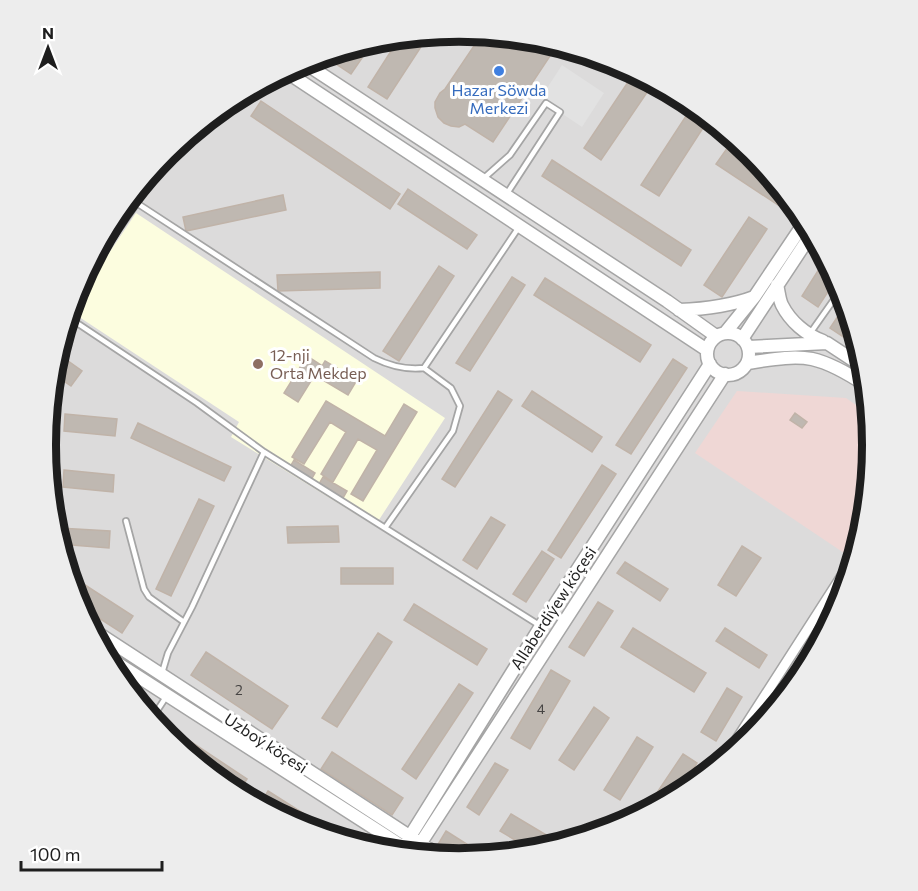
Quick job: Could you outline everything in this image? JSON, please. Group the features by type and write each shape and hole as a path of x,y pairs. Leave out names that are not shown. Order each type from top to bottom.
{"street":[{"path":"314,69 679,310 721,335 737,336 745,343 750,355 742,370 734,374 725,374 716,371 710,364 707,350 721,335 755,296 799,230"},
{"path":"295,78 707,350"},
{"path":"745,343 777,285 806,241"},
{"path":"777,285 781,303 792,320 810,334 853,360"},
{"path":"679,310 706,309 742,302 755,296"},
{"path":"745,343 827,343"},
{"path":"747,363 781,358 813,359 845,372 857,380"},
{"name":"Allaberdiýew köçesi","path":"412,846 541,626 710,364"},
{"name":"Allaberdiýew köçesi","path":"413,846 725,374"},
{"path":"739,735 839,580"},
{"name":"Uzboý köçesi","path":"105,638 407,846"},
{"name":"Uzboý köçesi","path":"121,665 406,846"}],"lane":[{"path":"482,180 510,155 546,103 560,112 506,195"},
{"path":"121,226 137,203 374,358 388,365 412,370 424,369 451,388 460,406 453,431 385,528"},
{"path":"424,369 520,226"},
{"path":"810,334 835,298"},
{"path":"75,322 197,403 264,452 541,626"},
{"path":"161,675 168,653 264,452"},
{"path":"126,521 144,589 149,597 184,622"},
{"path":"156,712 167,694"}],"shaded area":[{"path":"433,43 512,45 589,63 661,96 705,125 725,142 762,179 779,200 821,267 849,341 862,419 862,472 859,498 849,550 841,575 821,624 808,647 794,670 762,712 705,766 661,795 637,807 589,828 512,846 485,848 406,846 329,828 257,795 213,766 193,749 156,712 139,691 97,624 69,550 56,472 56,419 59,393 69,341 77,316 97,267 110,244 124,221 156,179 213,125 257,96 281,84 329,63 406,45"},
{"path":"562,65 604,93 582,127 540,99"},
{"name":"12-nji Orta Mekdep","path":"136,213 445,418 375,526 231,437 239,422 77,316 91,279"},
{"path":"737,391 846,398 861,408 862,419 862,472 855,524 848,554 847,555 695,453"}],"building":[{"name":"Hazar Söwda Merkezi","path":"476,43 512,45 552,53 493,142 465,124 459,127 451,126 438,117 435,102"},
{"path":"423,44 387,99 368,87 393,47"},
{"path":"358,55 362,58 351,74 333,62"},
{"path":"629,80 648,91 601,160 584,148"},
{"path":"261,101 400,194 390,209 251,116"},
{"path":"686,116 703,128 659,196 641,185"},
{"path":"728,147 735,151 762,179 787,211 716,164"},
{"path":"552,160 691,250 681,266 542,176"},
{"path":"408,189 477,235 467,249 398,204"},
{"path":"283,195 286,210 186,231 183,217"},
{"path":"749,217 767,229 722,297 704,285"},
{"path":"439,266 454,276 399,361 383,351"},
{"path":"821,266 831,288 818,307 802,296"},
{"path":"380,272 380,288 278,291 277,275"},
{"path":"512,277 525,285 470,371 456,363"},
{"path":"545,278 651,345 640,362 534,295"},
{"path":"840,313 849,341 830,328"},
{"path":"307,356 321,365 298,402 284,393"},
{"path":"65,359 82,371 71,386 61,379"},
{"path":"673,359 687,368 631,454 616,445"},
{"path":"325,361 357,380 348,395 316,376"},
{"path":"498,391 512,400 455,487 442,479"},
{"path":"532,391 602,437 592,452 522,406"},
{"path":"326,401 385,436 404,404 417,412 363,501 351,494 377,450 358,439 333,482 321,474 346,432 330,422 304,464 292,457"},
{"path":"795,413 807,422 802,428 790,420"},
{"path":"65,414 117,419 115,436 64,431"},
{"path":"138,423 231,467 224,481 131,438"},
{"path":"294,460 315,473 311,480 290,467"},
{"path":"602,465 616,474 561,558 548,550"},
{"path":"64,470 114,475 113,492 63,487"},
{"path":"323,477 347,491 343,498 319,484"},
{"path":"199,499 214,506 171,596 156,589"},
{"path":"491,517 505,525 477,569 463,560"},
{"path":"338,526 339,542 288,543 287,527"},
{"path":"64,528 110,531 109,548 68,545"},
{"path":"742,546 761,558 736,596 718,585"},
{"path":"542,551 554,559 526,602 513,594"},
{"path":"625,562 668,589 660,601 617,573"},
{"path":"341,568 393,568 393,584 341,584"},
{"path":"79,581 133,616 122,633 92,614"},
{"path":"598,602 613,611 584,656 569,647"},
{"path":"414,604 487,649 477,665 404,620"},
{"path":"633,628 706,673 694,692 621,647"},
{"path":"725,628 767,655 759,668 716,641"},
{"path":"378,633 392,642 337,727 322,718"},
{"path":"206,652 288,706 272,729 191,675"},
{"path":"551,670 570,681 530,749 511,738"},
{"path":"459,684 473,693 416,779 402,769"},
{"path":"727,688 742,697 716,741 701,732"},
{"path":"594,707 609,718 574,770 559,760"},
{"path":"177,734 247,779 242,786 213,766"},
{"path":"637,737 653,747 620,800 604,790"},
{"path":"332,752 403,798 392,815 321,769"},
{"path":"683,754 697,763 687,778 653,799"},
{"path":"495,763 508,770 479,815 467,807"},
{"path":"268,791 321,825 281,807 264,798"},
{"path":"511,814 551,838 522,844 500,831"},
{"path":"446,831 474,848 441,848 437,846"}],"place":[{"name":"Hazar Söwda Merkezi","path":"499,71"},
{"name":"12-nji Orta Mekdep","path":"258,364"}]}
